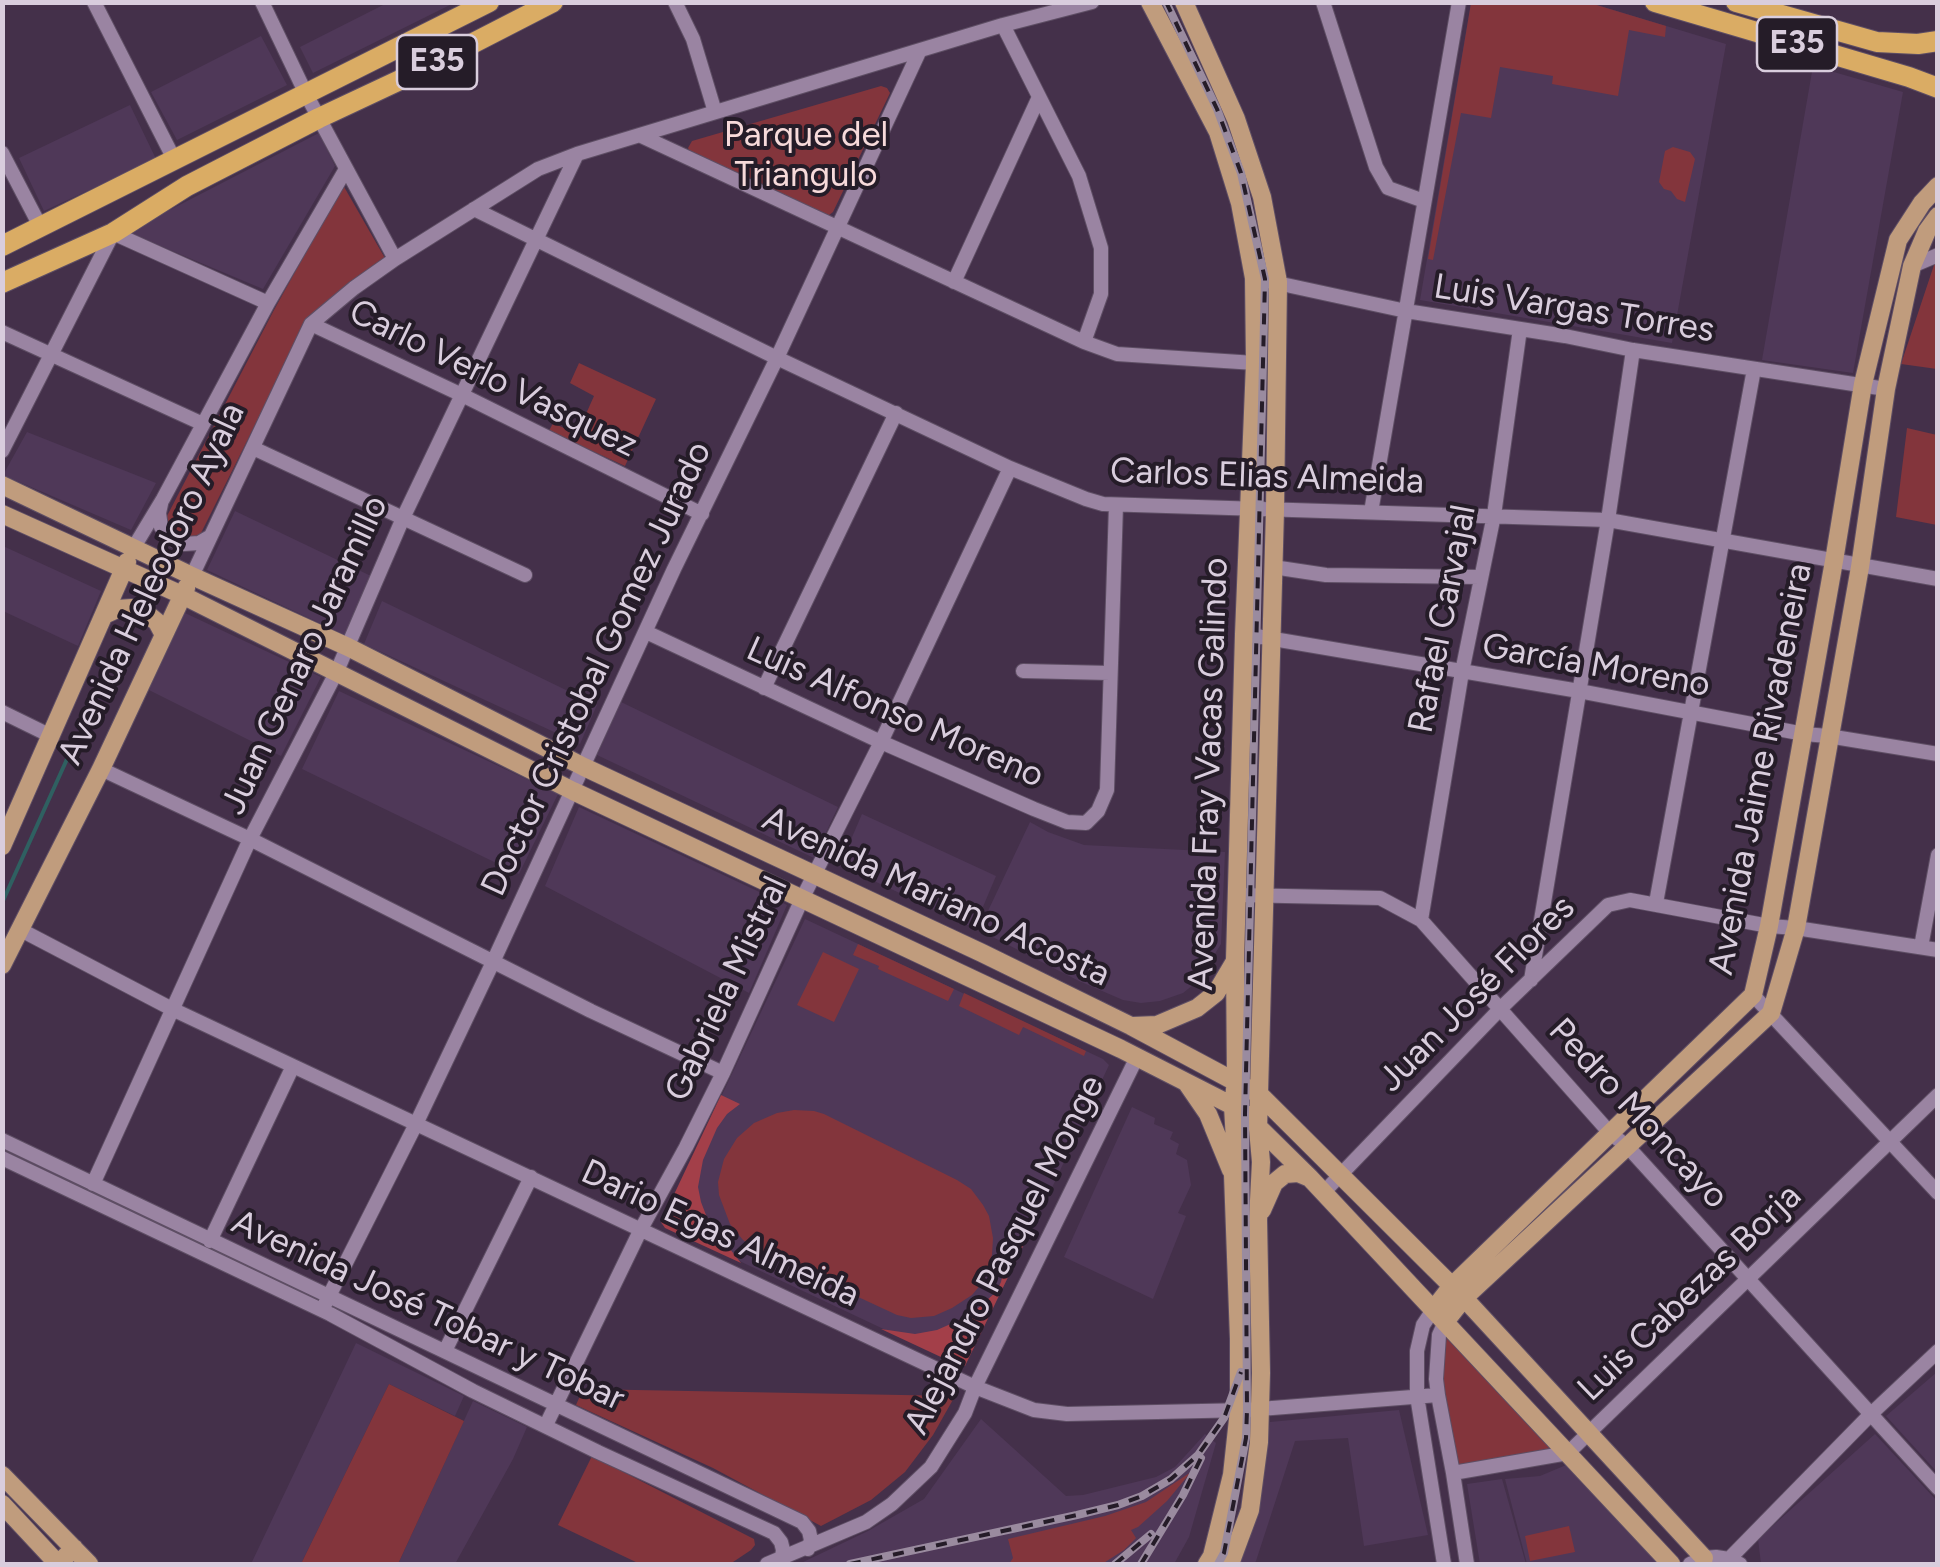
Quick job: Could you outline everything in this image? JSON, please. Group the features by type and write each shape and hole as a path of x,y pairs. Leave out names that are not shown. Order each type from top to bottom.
{"highway":[{"name":"E35","path":"2,246 489,2"},
{"name":"E35","path":"2,283 113,233 187,186 554,2"},
{"name":"E35","path":"1655,2 1909,76 1938,88"},
{"name":"E35","path":"1736,2 1877,42 1938,41"}],"main road":[{"name":"Avenida Fray Vacas Galindo","path":"1150,2 1218,132 1240,203 1254,278 1255,363 1235,960 1233,1175 1238,1410 1232,1474 1207,1564"},
{"name":"Avenida Fray Vacas Galindo","path":"1184,2 1236,119 1262,197 1278,282 1258,1129 1260,1442 1250,1510 1230,1564"},
{"name":"Avenida Jaime Rivadeneira","path":"1439,1316 1610,1132 1753,995 1804,734 1863,384 1898,240 1938,186"},
{"name":"Avenida Jaime Rivadeneira","path":"1458,1292 1628,1147 1770,1013 1796,928 1860,566 1886,389 1912,266 1926,232 1938,216"},
{"name":"Avenida Mariano Acosta","path":"2,485 348,648 584,767 982,952 1260,1095 1458,1292 1697,1561"},
{"name":"Avenida Mariano Acosta","path":"2,514 182,595 573,791 1137,1056 1246,1114 1671,1564"},
{"name":"Avenida Heleodoro Ayala","path":"2,846 134,547"},
{"name":"Avenida Heleodoro Ayala","path":"2,965 192,576"},
{"path":"104,615 117,609 146,612 164,635"},
{"path":"1131,1026 1157,1025 1197,1008 1216,993 1235,960"},
{"path":"1186,1082 1208,1114 1233,1175"},
{"path":"1258,1220 1274,1183 1285,1174 1298,1173 1310,1178"},
{"path":"2,1475 89,1564"},
{"path":"2,1504 58,1564 74,1548"}],"street":[{"path":"94,2 175,161"},
{"path":"262,2 306,94 395,259"},
{"path":"675,2 693,38 714,112"},
{"name":"Avenida Heleodoro Ayala","path":"192,576 310,324 395,259 538,169 577,154 1002,25 1092,2"},
{"path":"1323,2 1376,167 1388,188 1424,201"},
{"path":"1371,512 1459,2"},
{"path":"1002,25 1078,176 1101,248 1102,294 1084,342"},
{"name":"Doctor Cristobal Gomez Jurado","path":"322,1310 493,962 920,50"},
{"path":"954,282 1040,97"},
{"path":"639,135 1084,342 1117,354 1255,363"},
{"path":"2,153 40,226"},
{"name":"Juan Genaro Jaramillo","path":"93,1184 250,839 348,648 403,518 577,154"},
{"name":"Avenida Heleodoro Ayala","path":"134,547 346,169"},
{"name":"Carlos Elias Almeida","path":"474,209 777,358 1086,500 1116,505 1608,520 1938,579"},
{"path":"2,451 113,233 268,303"},
{"path":"1912,266 1938,255"},
{"name":"Luis Vargas Torres","path":"1254,278 1406,311 1886,389"},
{"name":"Carlo Verlo Vasquez","path":"310,324 702,514"},
{"name":"Rafael Carvajal","path":"1421,920 1462,672 1494,515 1520,329"},
{"path":"2,332 203,424"},
{"path":"1531,980 1633,350"},
{"path":"1656,903 1754,369"},
{"path":"764,688 896,413"},
{"path":"253,448 525,575"},
{"name":"Gabriela Mistral","path":"546,1426 641,1229 723,1072 813,875 882,742 1010,468"},
{"path":"163,499 158,513 171,539 184,544 199,543 211,536"},
{"path":"1024,672 1110,673 1116,505"},
{"path":"1273,568 1326,575 1480,577"},
{"name":"Luis Alfonso Moreno","path":"646,632 882,742 1067,822 1086,822 1098,811 1106,790 1110,673"},
{"name":"García Moreno","path":"1244,634 1804,734 1938,754"},
{"path":"2,712 51,736"},
{"path":"101,769 723,1072"},
{"path":"1921,947 1938,855"},
{"name":"Pedro Moncayo","path":"1238,896 1380,898 1421,920 1938,1488"},
{"name":"Juan José Flores","path":"1323,1193 1501,1008 1608,905 1630,900 1656,903 1769,926 1938,950"},
{"name":"Dario Egas Almeida","path":"19,929 172,1009 975,1387 1034,1410 1067,1414 1238,1410 1438,1395"},
{"path":"1753,995 1938,1192"},
{"name":"Alejandro Pasquel Monge","path":"767,1564 866,1522 892,1504 931,1466 965,1414 1137,1056"},
{"path":"210,1241 293,1066"},
{"name":"Luis Cabezas Borja","path":"1568,1453 1938,1094"},
{"name":"Avenida José Tobar y Tobar","path":"2,1140 802,1522 811,1540 808,1548"},
{"name":"Avenida José Tobar y Tobar","path":"2,1158 322,1310 598,1452 774,1533 784,1550 782,1557"},
{"path":"446,1352 530,1177"},
{"path":"1444,1564 1417,1396 1417,1351 1423,1325 1439,1316 1438,1395 1468,1564"},
{"path":"1697,1561 1716,1557 1734,1562 1870,1414 1938,1351"},
{"path":"1454,1473 1568,1453"}],"shaded area":[{"path":"389,2 454,3 313,73 300,47"},
{"path":"1471,3 1590,3 1726,44 1672,343 1420,300"},
{"path":"261,36 287,85 177,140 151,92"},
{"path":"1813,66 1903,92 1853,373 1762,360"},
{"path":"130,105 156,159 44,211 19,158"},
{"path":"319,133 335,166 263,289 127,232"},
{"path":"27,432 156,483 131,530 3,475"},
{"path":"235,511 371,576 345,635 207,570"},
{"path":"3,546 101,591 78,646 3,611"},
{"path":"382,601 597,705 580,744 364,644"},
{"path":"185,613 321,677 281,756 149,690"},
{"path":"339,691 558,794 519,874 302,769"},
{"path":"621,702 838,807 814,858 597,755"},
{"path":"579,807 787,905 749,993 545,886"},
{"path":"862,814 996,876 974,928 840,865"},
{"path":"1030,822 1084,845 1225,852 1221,944 1198,981 1183,993 1160,1001 1123,1000 979,930"},
{"path":"805,919 1109,1065 964,1367 661,1224"},
{"path":"721,1095 740,1104 717,1128 703,1160 698,1187 706,1215 741,1263 665,1228 661,1222"},
{"path":"1132,1107 1155,1118 1154,1124 1173,1132 1170,1139 1179,1144 1176,1154 1187,1160 1191,1185 1178,1213 1186,1216 1153,1299 1064,1257"},
{"path":"1011,1236 1025,1242 965,1366 881,1329 915,1334 937,1330 977,1309 1001,1282"},
{"path":"356,1343 464,1396 455,1416 389,1384 301,1564 251,1564"},
{"path":"1937,1372 1937,1472 1886,1416"},
{"path":"473,1401 527,1427 513,1459 455,1564 398,1564"},
{"path":"1399,1410 1428,1535 1364,1546 1348,1438 1295,1441 1256,1561 1237,1564 1249,1542 1270,1422"},
{"path":"981,1419 1066,1496 1156,1477 1175,1467 1205,1434 1216,1443 1189,1537 1174,1564 799,1564 924,1499"},
{"path":"1875,1434 1937,1501 1937,1564 1761,1564 1758,1539"},
{"path":"1571,1463 1655,1551 1659,1564 1527,1564 1505,1479 1540,1476"},
{"path":"1502,1479 1526,1564 1480,1564 1467,1484"}],"green space":[{"path":"1471,3 1590,3 1666,26 1665,37 1629,30 1618,96 1552,84 1553,76 1500,67 1491,118 1461,113 1433,260 1428,259"},
{"name":"Parque del Triangulo","path":"881,86 890,93 828,216 688,148 692,141"},
{"path":"1673,147 1690,152 1695,159 1685,202 1659,182 1665,151"},
{"path":"343,185 386,260 308,319 200,535 187,542 166,527 167,516"},
{"path":"1935,262 1937,369 1901,364"},
{"path":"579,363 656,399 625,466 549,431 553,423 577,434 594,396 570,383"},
{"path":"1907,428 1937,435 1937,525 1896,517"},
{"path":"858,944 954,989 948,1001 853,955"},
{"path":"823,952 859,969 834,1022 797,1005"},
{"path":"964,993 1086,1051 1084,1056 1023,1027 1019,1035 959,1006"},
{"path":"794,1110 824,1114 971,1189 989,1216 993,1238 987,1270 972,1295 934,1316 897,1315 743,1240 730,1224 719,1195 724,1159 737,1138 754,1123"},
{"path":"1447,1333 1556,1445 1553,1451 1458,1468 1442,1382"},
{"path":"389,1384 464,1421 398,1564 301,1564"},
{"path":"583,1389 955,1396 933,1435 905,1472 871,1500 821,1526 713,1468 576,1405"},
{"path":"592,1456 754,1539 755,1545 730,1564 640,1564 558,1525"},
{"path":"1191,1472 1167,1501 1131,1530 1136,1538 1102,1564 1009,1564 1013,1558 1008,1539 1146,1502"},
{"path":"1569,1526 1575,1552 1530,1561 1525,1536"}],"waterway":[{"path":"2,903 77,737"}],"railway":[{"path":"1166,2 1217,109 1241,173 1265,279 1245,1114 1246,1438 1224,1553 1218,1564"},
{"path":"850,1564 1077,1515 1142,1496 1171,1479 1198,1455 1224,1418 1241,1372"},
{"path":"1141,1564 1201,1458"},
{"path":"1115,1564 1151,1534"}]}
